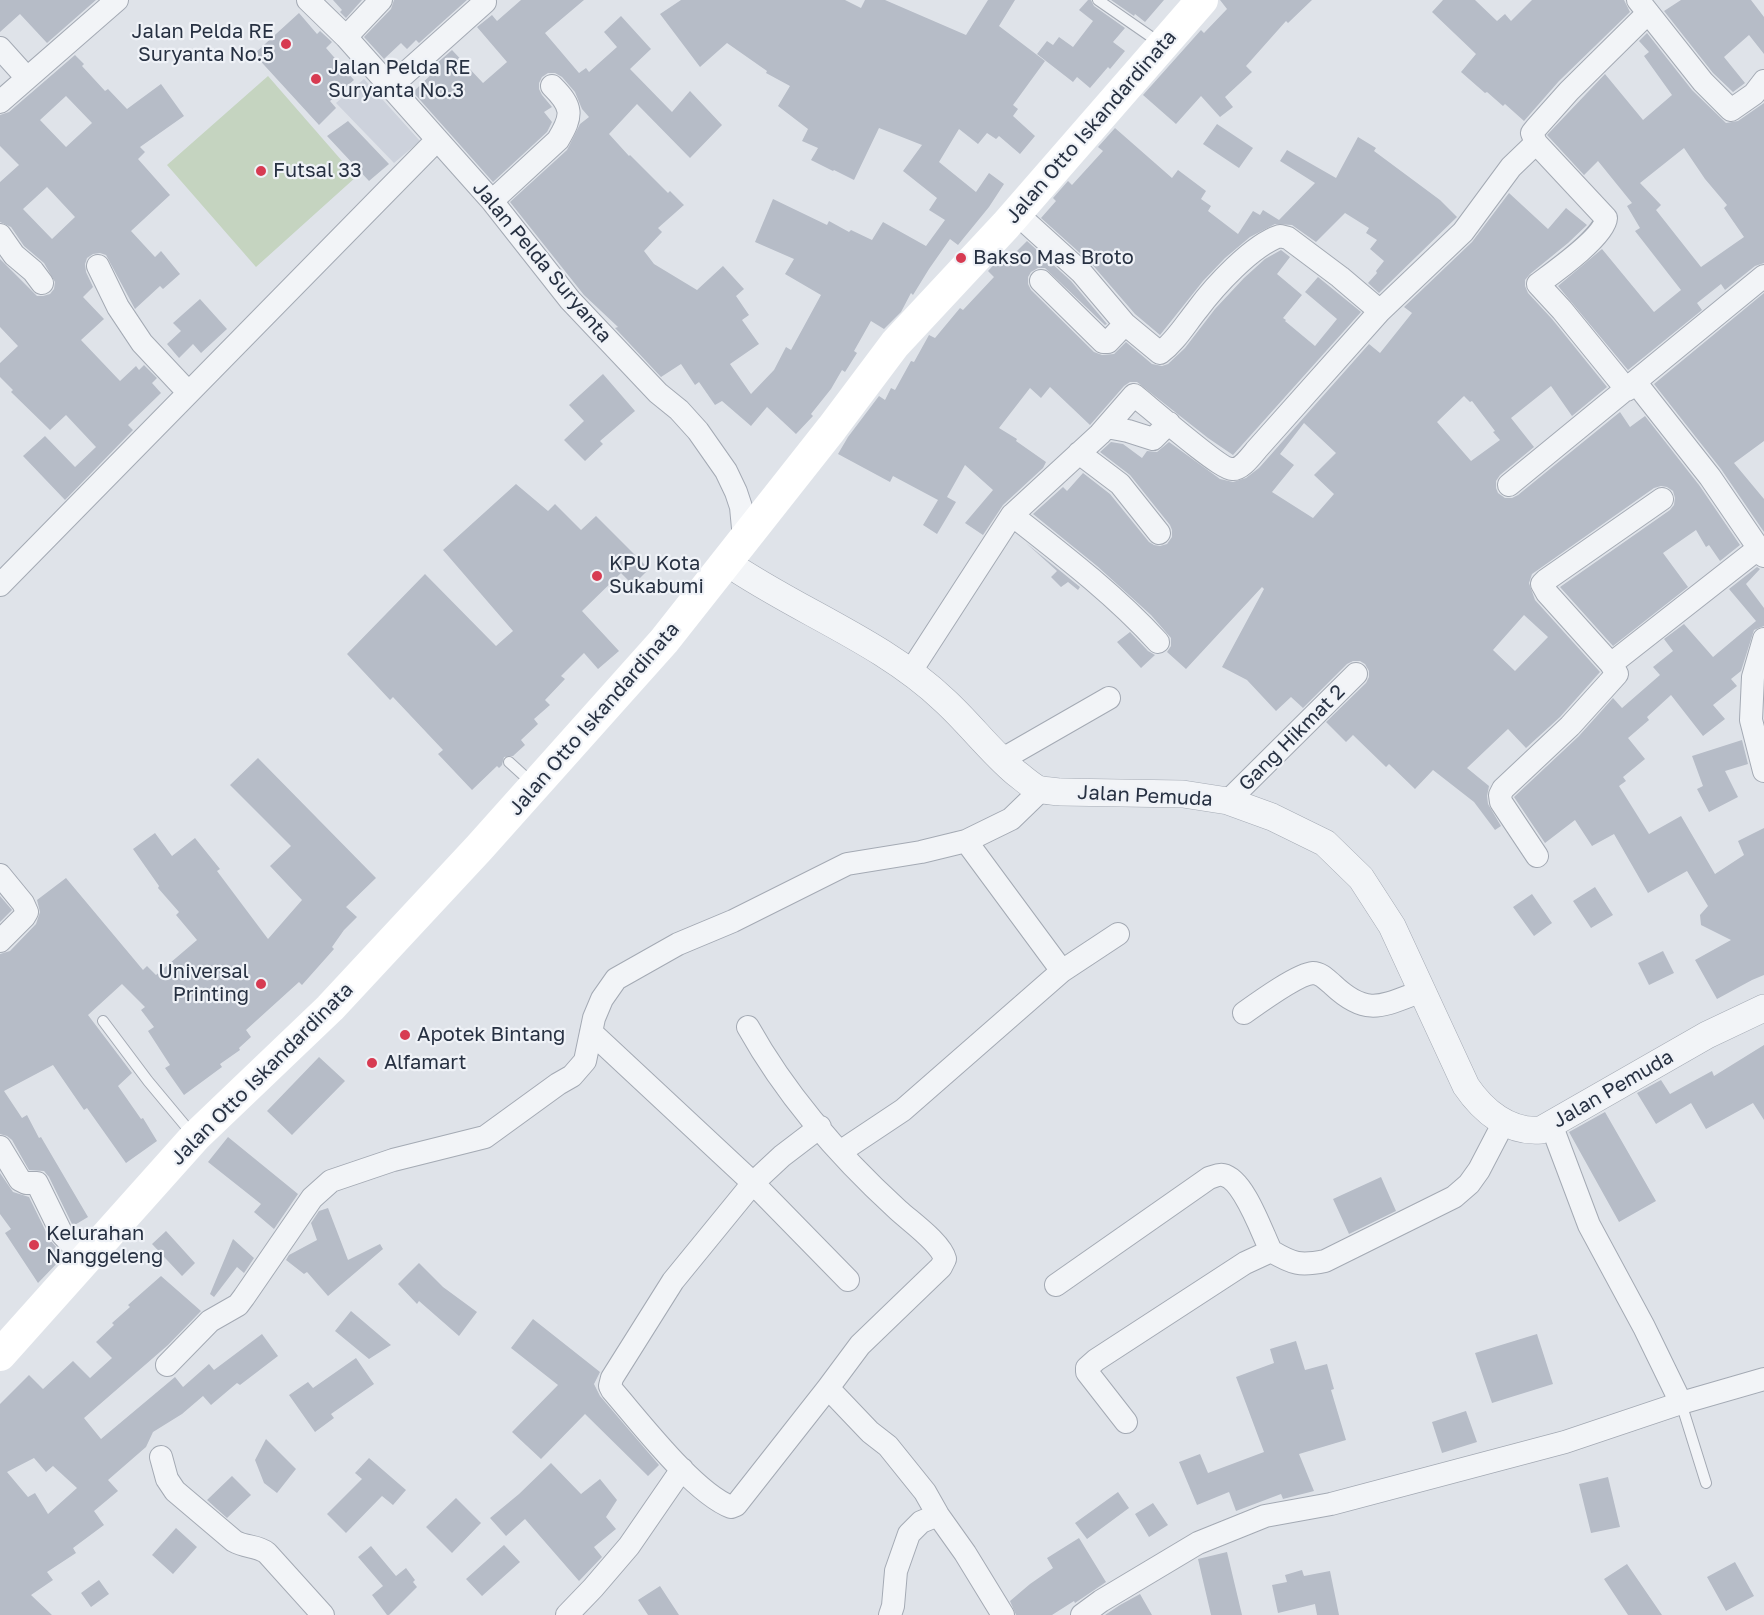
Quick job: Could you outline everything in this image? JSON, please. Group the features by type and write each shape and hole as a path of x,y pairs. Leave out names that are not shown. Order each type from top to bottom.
{"main road":[{"name":"Jalan Otto Iskandardinata","path":"0,1354 195,1137 330,1008 664,641 832,428 895,344 1016,213 1202,0"}],"street":[{"path":"0,102 117,0"},
{"name":"Jalan Pelda Suryanta","path":"308,0 346,37 492,201 570,300 658,393 679,410 712,449 726,471 741,507 735,551"},
{"path":"346,37 381,0"},
{"path":"390,87 485,2"},
{"path":"1611,664 1762,552 1710,477 1538,284 1570,261 1602,228 1606,218 1536,143 1532,134 1643,7 1703,82 1731,110 1754,94 1756,88 1764,81"},
{"path":"0,48 27,78"},
{"path":"492,201 554,145 565,128 569,118 569,109 563,97 552,86"},
{"path":"0,585 437,140"},
{"path":"910,671 1012,515 1107,427 1134,395 1226,468 1234,470 1239,468 1380,311 1463,232 1511,167 1536,143"},
{"path":"1016,213 1081,272 1125,324 1158,352 1173,341 1215,288 1265,243 1280,236 1288,238 1340,277 1380,311"},
{"path":"0,235 14,255 33,271 42,283"},
{"path":"98,266 118,307 142,343 188,392"},
{"path":"1509,485 1764,276"},
{"path":"1041,281 1103,342 1108,342 1125,324"},
{"path":"1107,427 1128,430 1153,440 1169,423"},
{"path":"1079,453 1120,484 1159,533"},
{"path":"1537,856 1501,802 1500,795 1503,789 1570,726 1617,674 1611,664 1547,593 1542,584 1662,499"},
{"path":"1012,515 1071,561 1134,616 1158,642"},
{"name":"Jalan Pemuda","path":"735,551 759,585 868,645 910,671 945,701 1001,760 1031,786 1041,790 1060,792 1183,794 1228,801 1272,817 1325,843 1361,878 1392,926 1466,1086 1475,1099 1504,1122 1522,1130 1541,1130 1707,1035 1764,1008"},
{"path":"1764,639 1753,677 1751,720 1764,771"},
{"name":"Gang Hikmat 2","path":"1228,801 1356,674"},
{"path":"1001,760 1110,698"},
{"path":"167,1365 210,1322 238,1305 253,1287 312,1198 331,1181 393,1160 485,1137 572,1076 585,1060 594,1018 602,999 616,979 678,944 733,921 847,864 966,842 1011,819 1041,790"},
{"path":"966,842 1062,971"},
{"path":"0,875 23,903 27,912 0,941"},
{"path":"840,1152 903,1110 1062,971 1118,934"},
{"path":"1244,1013 1281,988 1310,973 1321,975 1347,999 1357,1004 1382,1005 1422,991"},
{"path":"748,1027 764,1055 796,1101 820,1127 840,1152 935,1244 945,1259 934,1274 860,1345 734,1506 719,1501 682,1469 612,1390 611,1382 673,1281 753,1182 820,1127"},
{"path":"591,1032 753,1182 848,1280"},
{"path":"1056,1285 1209,1178 1221,1175 1230,1178 1241,1189 1271,1251 1292,1263 1306,1265 1325,1261 1454,1197 1469,1184 1479,1170 1504,1122"},
{"path":"1551,1124 1589,1225 1644,1327 1681,1403"},
{"path":"0,1147 20,1180 26,1183 37,1183 62,1234 86,1260"},
{"path":"1126,1422 1089,1375 1087,1368 1125,1340 1245,1263 1271,1251"},
{"path":"1082,1615 1101,1601 1198,1543 1265,1516 1331,1504 1565,1442 1681,1403 1764,1379"},
{"path":"828,1388 870,1432 888,1446 925,1492 965,1553 998,1613"},
{"path":"161,1457 167,1479 175,1491 234,1541 243,1546 260,1547 323,1615"},
{"path":"567,1615 630,1546 682,1469"},
{"path":"890,1615 896,1571 909,1534 921,1522 938,1515"}],"lane":[{"path":"1098,0 1163,45"},
{"path":"509,762 535,785"},
{"path":"103,1021 148,1081 195,1137"},
{"path":"1681,1403 1706,1483"}],"shaded area":[{"path":"364,79 420,141 394,163 336,103"}],"green space":[{"name":"Futsal 33","path":"268,76 356,177 256,267 167,165"}],"building":[{"path":"0,0 96,0 47,43 20,14 0,32"},
{"path":"333,0 362,0 346,18"},
{"path":"394,0 467,0 419,43 416,40 407,49 401,43 384,59 364,37 391,9"},
{"path":"521,0 584,0 545,33 579,73 586,68 589,72 617,47 604,32 621,16 651,49 630,69 672,112 690,91 722,125 690,158 637,104 609,134 668,193 670,191 684,205 658,228 662,232 644,251 654,264 697,290 723,266 744,289 736,296 749,315 742,320 759,344 730,364 751,394 774,370 786,347 791,350 821,295 785,274 794,259 755,242 773,199 827,225 829,221 849,232 851,230 872,240 883,222 926,246 945,220 929,210 937,198 903,171 922,145 879,128 854,180 811,160 818,148 802,141 808,129 778,106 790,86 766,73 767,71 727,43 700,67 660,14 681,0 845,0 861,8 865,0 885,0 966,35 988,0 1015,0 999,26 1045,61 1013,105 1018,109 1013,116 1035,136 1020,154 999,136 996,139 987,133 978,144 959,129 939,162 976,192 989,173 1004,184 989,207 958,245 950,239 913,295 911,293 901,312 884,329 871,321 854,351 857,353 845,372 842,370 831,389 811,414 813,416 796,434 767,407 751,426 722,401 715,405 699,382 695,385 681,364 661,377 615,328 618,327 584,295 510,202 567,150 580,124 589,117 582,109 575,92 562,77 555,73 548,73 539,83 542,95 552,107 544,112 552,122 547,132 493,182 413,92 439,67 436,64 452,50 483,83 507,62 477,27 492,15 497,21"},
{"path":"1088,0 1091,0 1094,6 1125,28 1113,42 1125,51 1090,88 1077,77 1073,82 1037,54 1047,41 1053,45 1059,37 1073,47 1093,21 1079,10"},
{"path":"1111,0 1164,0 1145,22"},
{"path":"1220,0 1312,0 1288,23 1286,21 1246,66 1252,72 1225,97 1233,107 1220,117 1201,96 1176,124 1143,95 1201,30 1204,33 1227,9"},
{"path":"1443,0 1475,0 1497,21 1505,14 1511,21 1532,0 1624,0 1630,12 1559,81 1524,121 1505,104 1503,106 1487,92 1485,93 1461,72 1476,54 1432,12"},
{"path":"1681,0 1751,0 1764,17 1764,54 1749,35 1724,57 1745,83 1733,92 1713,73 1664,11"},
{"path":"299,13 317,34 320,31 332,42 326,48 354,80 330,101 336,108 319,125 254,54"},
{"path":"1647,33 1692,90 1726,123 1738,121 1764,103 1764,263 1755,266 1725,290 1721,284 1697,303 1702,310 1628,370 1558,286 1602,249 1654,312 1681,290 1635,231 1640,228 1627,206 1632,203 1598,161 1584,175 1547,135 1605,74 1643,120 1672,95 1644,56 1649,52 1639,41","holes":["1684,148 1705,179 1727,205 1724,208 1744,237 1701,267 1656,210 1661,205 1640,183"]},
{"path":"75,55 105,91 108,89 127,109 161,84 184,116 140,147 145,152 138,159 170,195 131,231 155,257 161,251 180,274 163,289 160,286 135,309 106,255 93,254 87,258 85,264 93,287 83,297 104,319 81,340 120,381 136,366 139,370 144,365 157,378 152,383 161,393 128,425 133,430 65,500 23,456 45,436 75,467 96,447 66,415 50,430 11,392 13,390 0,377 0,363 18,346 0,327 0,259 37,296 50,294 55,282 44,263 24,246 11,227 0,222 0,182 19,165 0,146 0,115 9,112","holes":["66,96 92,123 66,147 40,120","47,187 75,217 52,239 23,209"]},
{"path":"348,121 389,164 369,181 327,136"},
{"path":"1217,124 1253,148 1239,168 1203,144"},
{"path":"1115,128 1172,178 1178,170 1206,191 1201,199 1211,206 1208,211 1238,234 1253,211 1260,215 1263,210 1279,220 1315,183 1280,161 1287,150 1336,178 1358,137 1376,148 1374,151 1440,200 1457,217 1379,293 1368,283 1384,261 1370,249 1377,240 1366,233 1369,228 1345,213 1316,242 1292,225 1275,224 1250,237 1225,258 1203,281 1160,335 1135,314 1090,262 1041,218 1056,201 1053,198 1068,181 1072,185 1103,151 1098,147"},
{"path":"1509,193 1548,229 1566,208 1587,225 1530,274 1525,280 1525,286 1528,293 1607,387 1572,416 1551,386 1511,418 1534,447 1500,475 1496,481 1498,493 1505,498 1518,495 1620,412 1630,427 1645,416 1699,485 1740,545 1720,561 1709,545 1706,547 1696,530 1663,553 1688,587 1613,646 1560,587 1670,510 1674,505 1673,491 1661,486 1654,488 1532,574 1529,583 1535,600 1600,672 1560,717 1526,748 1508,729 1467,768 1489,786 1488,804 1501,826 1495,830 1474,802 1433,770 1415,789 1389,764 1386,767 1353,735 1346,742 1326,722 1366,683 1369,671 1360,661 1347,664 1303,708 1291,697 1276,711 1247,680 1222,667 1264,589 1262,587 1186,669 1167,652 1171,646 1171,638 1151,615 1097,566 1033,514 1063,487 1067,491 1083,473 1110,494 1149,542 1160,546 1167,544 1172,537 1170,525 1130,475 1100,452 1111,442 1123,444 1142,458 1147,451 1157,452 1169,442 1220,479 1233,482 1246,478 1259,468 1369,344 1380,353 1412,313 1404,307 1472,242","holes":["1464,396 1470,402 1472,401 1500,440 1471,461 1437,422","1304,423 1336,453 1314,475 1334,494 1313,518 1272,492 1294,465 1280,454","1524,615 1548,637 1515,671 1493,650"]},
{"path":"1027,241 1071,281 1107,324 1105,325 1045,268 1038,268 1031,272 1028,284 1031,290 1094,352 1102,355 1114,354 1126,342 1152,364 1162,366 1168,364 1185,348 1215,309 1244,278 1265,259 1281,250 1290,257 1277,274 1302,295 1283,318 1315,346 1337,319 1305,292 1318,277 1361,312 1233,455 1137,382 1130,382 1124,386 1090,425 1050,387 1041,398 1030,388 999,428 1046,462 1043,468 1003,505 983,535 965,523 993,490 965,465 947,497 956,502 937,534 923,525 938,500 893,476 890,482 838,454 879,396 885,400 891,388 895,390 929,335 935,338 960,308 963,310 994,277 988,271 1001,257 1006,262"},
{"path":"1764,293 1764,441 1734,463 1764,499 1764,532 1721,469 1654,384"},
{"path":"200,299 227,329 201,353 193,344 179,358 167,344 181,331 173,323"},
{"path":"603,374 635,411 600,441 603,444 585,461 564,440 584,421 569,405"},
{"path":"516,484 548,511 555,504 581,530 596,516 649,569 633,585 621,573 582,611 619,651 598,669 584,653 561,676 565,679 545,700 550,705 534,719 538,724 521,740 525,745 513,756 504,757 502,765 499,768 497,766 472,790 438,754 443,750 393,697 390,700 347,654 425,574 496,646 513,631 443,550"},
{"path":"1026,543 1080,587 1078,590 1068,582 1061,587 1051,577 1057,571"},
{"path":"1757,567 1760,569 1746,584 1764,608 1764,626 1754,630 1741,671 1731,679 1737,686 1713,705 1725,719 1703,736 1671,695 1647,717 1649,720 1628,738 1645,759 1623,777 1626,781 1619,786 1649,834 1681,816 1715,874 1744,855 1738,841 1764,828 1764,975 1717,999 1695,960 1731,940 1701,925 1700,915 1708,906 1687,871 1648,893 1614,834 1592,846 1575,820 1545,843 1514,797 1579,736 1613,698 1622,708 1660,675 1653,667 1673,651 1664,639 1684,624 1713,657 1756,621 1729,589"},
{"path":"1130,632 1155,655 1141,668 1117,642"},
{"path":"1742,740 1748,764 1725,771 1738,797 1709,812 1697,789 1703,786 1692,756"},
{"path":"258,758 376,878 346,907 357,917 344,930 332,947 334,949 302,985 299,982 246,1030 251,1037 239,1048 240,1050 220,1064 222,1067 184,1095 165,1068 170,1065 148,1031 154,1027 141,1010 145,1007 122,984 88,1015 132,1073 118,1086 141,1119 143,1118 157,1141 126,1163 87,1108 84,1110 53,1065 4,1091 22,1118 27,1115 88,1217 73,1226 49,1177 44,1171 29,1170 12,1140 0,1134 0,954 10,951 36,924 40,912 37,900 66,878 143,970 147,966 156,975 197,940 176,915 179,912 158,888 159,886 133,849 155,833 172,856 195,838 220,869 217,871 268,939 302,900 270,866 291,846 230,785"},
{"path":"1595,887 1613,915 1591,928 1573,901"},
{"path":"1532,894 1552,923 1534,936 1513,907"},
{"path":"0,896 12,910 0,922"},
{"path":"1663,951 1674,973 1649,985 1638,963"},
{"path":"1764,1045 1764,1120 1753,1103 1706,1129 1691,1103 1656,1124 1637,1093 1661,1080 1670,1094 1712,1071 1714,1076"},
{"path":"319,1057 345,1081 292,1135 267,1111"},
{"path":"1605,1112 1656,1201 1619,1222 1569,1132"},
{"path":"228,1137 298,1194 274,1229 254,1212 261,1204 208,1162"},
{"path":"0,1173 13,1192 29,1197 50,1240 64,1256 38,1283 5,1233 11,1229 0,1214"},
{"path":"1381,1177 1396,1211 1349,1234 1333,1199"},
{"path":"328,1208 348,1260 380,1244 383,1249 328,1296 307,1272 304,1274 286,1260 289,1255 317,1240 311,1223 319,1211"},
{"path":"166,1231 195,1263 182,1276 152,1244"},
{"path":"233,1239 254,1258 244,1273 237,1267 214,1297 210,1294"},
{"path":"419,1263 443,1287 477,1312 459,1336 419,1301 417,1304 398,1284"},
{"path":"161,1276 201,1311 168,1345 84,1418 101,1439 175,1377 183,1387 209,1364 214,1370 262,1334 278,1356 240,1385 237,1383 211,1405 203,1396 182,1414 153,1432 146,1447 108,1480 118,1491 94,1511 104,1525 73,1548 76,1553 47,1572 53,1580 31,1595 52,1615 0,1615 0,1404 29,1375 43,1389 73,1361 90,1378 112,1358 96,1342 130,1307 128,1305","holes":["34,1458 46,1472 53,1466 77,1488 48,1514 35,1493 28,1497 7,1472"]},
{"path":"351,1311 391,1345 369,1359 335,1331"},
{"path":"533,1319 600,1372 594,1384 600,1396 659,1465 648,1476 585,1414 541,1459 512,1432 558,1385 511,1348"},
{"path":"1537,1334 1553,1384 1492,1403 1475,1353"},
{"path":"1296,1341 1305,1370 1327,1364 1334,1389 1331,1390 1346,1440 1299,1454 1314,1491 1283,1499 1281,1494 1236,1511 1229,1492 1197,1505 1179,1462 1200,1454 1208,1473 1264,1452 1236,1377 1274,1363 1270,1349"},
{"path":"356,1358 374,1384 331,1414 334,1418 315,1432 289,1395 308,1382 313,1388"},
{"path":"1466,1411 1477,1442 1442,1453 1432,1422"},
{"path":"266,1439 296,1469 277,1493 264,1483 255,1460"},
{"path":"369,1458 406,1490 393,1505 382,1496 346,1533 327,1514 362,1479 355,1473"},
{"path":"551,1463 581,1494 600,1479 617,1500 606,1517 616,1529 594,1547 602,1557 579,1581 525,1519 506,1536 490,1518"},
{"path":"232,1476 251,1495 227,1518 207,1500"},
{"path":"1608,1477 1620,1527 1591,1533 1579,1484"},
{"path":"1118,1492 1129,1508 1087,1539 1075,1523"},
{"path":"456,1498 481,1523 452,1553 426,1527"},
{"path":"1153,1503 1168,1525 1149,1537 1135,1514"},
{"path":"176,1528 197,1547 173,1574 152,1555"},
{"path":"1079,1538 1106,1582 1052,1615 1016,1615 1010,1601 1053,1568 1047,1558"},
{"path":"504,1545 520,1562 482,1596 466,1579"},
{"path":"371,1546 396,1576 406,1568 417,1587 389,1615 372,1595 383,1586 358,1557"},
{"path":"1227,1552 1242,1615 1211,1615 1198,1559"},
{"path":"1735,1562 1754,1596 1726,1611 1707,1577"},
{"path":"1627,1564 1662,1615 1628,1615 1604,1579"},
{"path":"1302,1570 1304,1576 1330,1571 1339,1615 1317,1615 1315,1604 1278,1613 1272,1585 1287,1582 1285,1575"},
{"path":"99,1580 109,1594 91,1607 81,1593"},
{"path":"660,1586 679,1615 648,1615 638,1600"},
{"path":"1140,1594 1152,1615 1105,1615 1120,1605"}],"place":[{"name":"Jalan Pelda RE Suryanta No.5","path":"286,44"},
{"name":"Jalan Pelda RE Suryanta No.3","path":"316,79"},
{"name":"Futsal 33","path":"261,171"},
{"name":"Bakso Mas Broto","path":"961,258"},
{"name":"KPU Kota Sukabumi","path":"597,576"},
{"name":"Universal Printing","path":"261,984"},
{"name":"Apotek Bintang","path":"405,1035"},
{"name":"Alfamart","path":"372,1063"},
{"name":"Kelurahan Nanggeleng","path":"34,1245"}]}
